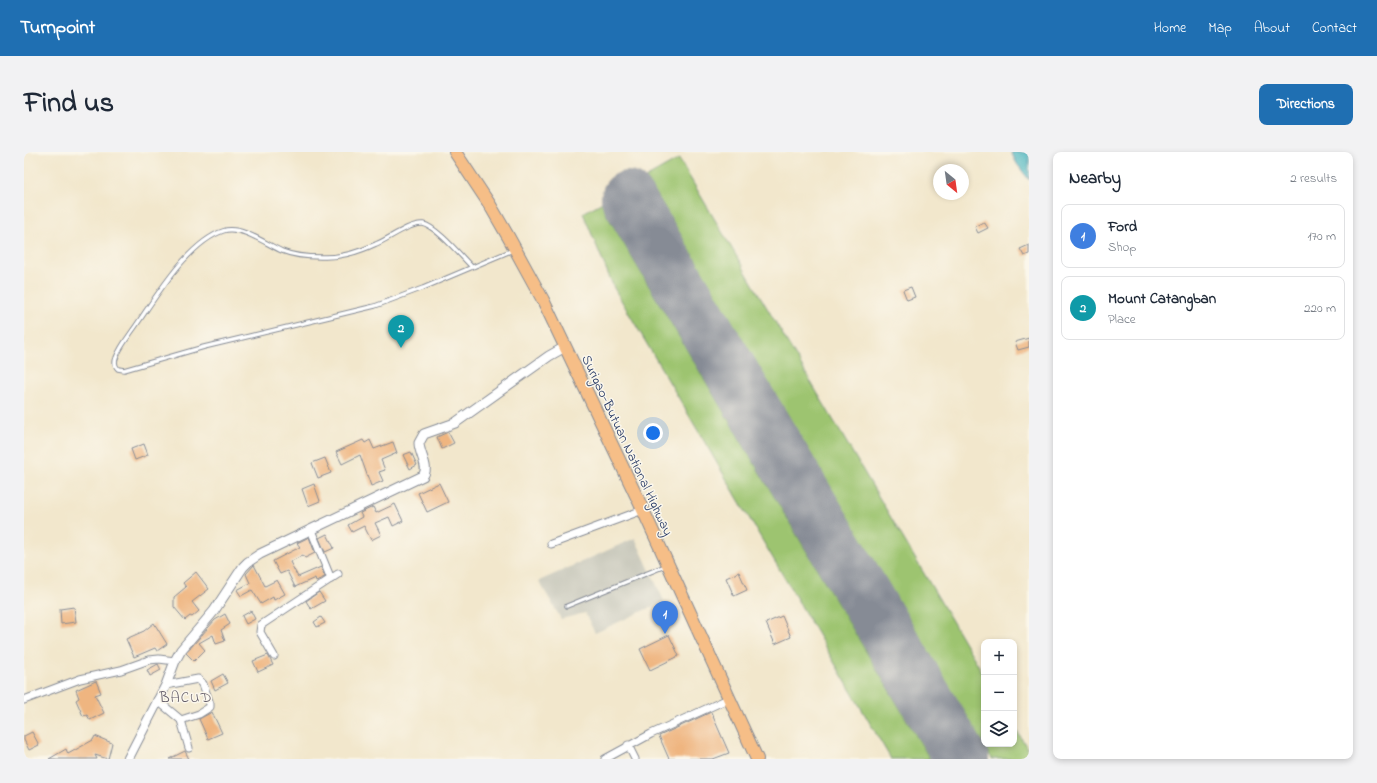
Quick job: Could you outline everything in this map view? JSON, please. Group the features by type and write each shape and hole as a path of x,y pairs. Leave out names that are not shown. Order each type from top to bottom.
{"highway":[{"name":"Surigao-Butuan National Highway","path":"455,152 490,205 540,294 643,510 757,759"}],"street":[{"path":"128,759 166,685 181,650 214,612 248,562 260,554 423,476 426,468 420,452 419,443 424,434 454,423 565,346"},
{"path":"551,544 643,510"},
{"path":"311,530 331,579"},
{"path":"274,656 260,632 261,625 338,574"},
{"path":"24,700 80,679 121,670 149,660 159,659 175,661"},
{"path":"166,685 196,679 201,681 203,684 210,707 199,714 181,720"},
{"path":"605,759 628,745 730,698"},
{"path":"157,700 181,720 189,748"},
{"path":"628,745 635,759"}],"lane":[{"path":"472,267 438,232 422,224 408,228 376,244 348,255 322,257 298,256 283,252 240,231 231,229 222,231 196,248 182,262 150,304 120,349 115,365 118,369 124,370 204,347 375,306 423,288 516,249"},
{"path":"567,606 668,565"}],"shaded area":[{"path":"635,538 664,601 595,633 585,613 561,619 539,581"}],"green space":[{"path":"679,159 981,670 981,740 651,185 605,212 930,759 891,759 614,288 583,213"},
{"path":"1017,731 1029,751 1029,759 992,759 985,747 1017,747"}],"water":[{"path":"1011,152 1029,152 1029,180 1017,164"}],"building":[{"path":"984,222 988,228 978,233 975,227"},
{"path":"1029,245 1029,254 1024,256 1020,249"},
{"path":"911,287 915,297 907,300 903,290"},
{"path":"1029,338 1029,347 1018,350 1015,342"},
{"path":"448,432 454,443 442,449 437,437"},
{"path":"363,440 365,443 370,440 374,449 393,442 397,453 381,460 385,470 379,472 383,481 371,486 360,455 342,464 336,452"},
{"path":"144,444 148,455 135,460 131,449"},
{"path":"411,452 417,465 410,469 403,455"},
{"path":"325,458 331,473 318,478 312,463"},
{"path":"439,483 448,502 427,512 418,493"},
{"path":"314,484 320,501 308,506 302,489"},
{"path":"395,504 403,521 393,526 389,517 375,523 381,535 371,540 364,526 352,532 348,525 362,517 360,513 373,507 376,513"},
{"path":"327,534 334,548 325,552 319,538"},
{"path":"309,537 315,553 305,558 303,555 290,562 298,577 321,567 325,577 316,581 315,578 295,587 287,571 280,574 273,561 300,547 297,543"},
{"path":"254,565 265,586 277,580 285,594 274,600 273,597 261,604 252,590 241,596 237,590 250,583 246,574"},
{"path":"196,572 209,589 192,602 199,611 192,617 190,616 185,620 174,607 174,597 186,587 183,583"},
{"path":"739,572 747,590 734,596 726,578"},
{"path":"319,592 325,601 311,609 306,601"},
{"path":"74,607 76,622 61,624 60,609"},
{"path":"251,611 255,619 246,624 242,616"},
{"path":"225,614 230,624 221,630 225,641 216,644 213,635 199,643 205,650 194,661 186,653 215,620"},
{"path":"782,616 791,637 775,644 766,623"},
{"path":"321,617 325,623 317,627 314,622"},
{"path":"154,623 167,644 157,651 155,648 134,657 126,639 144,631"},
{"path":"669,635 679,656 650,670 640,649"},
{"path":"268,655 273,665 258,672 253,661"},
{"path":"158,664 161,670 150,676 147,670"},
{"path":"223,674 228,683 215,690 211,681"},
{"path":"96,681 101,693 95,695 104,713 90,720 87,715 83,716 76,700 79,698 76,690"},
{"path":"212,712 222,733 208,739 199,719"},
{"path":"711,712 729,753 713,759 669,759 659,736"},
{"path":"32,732 39,745 29,750 24,740 24,736"},
{"path":"95,736 112,743 108,759 95,755 97,759 49,759 66,749 68,754 93,740"},
{"path":"185,751 189,759 169,759"}],"runway":[{"path":"628,198 962,759"}],"place":[{"name":"Mount Catangban","path":"401,348"},
{"name":"Ford","path":"665,634"}],"district":[{"name":"BACUD","path":"186,697"}]}
